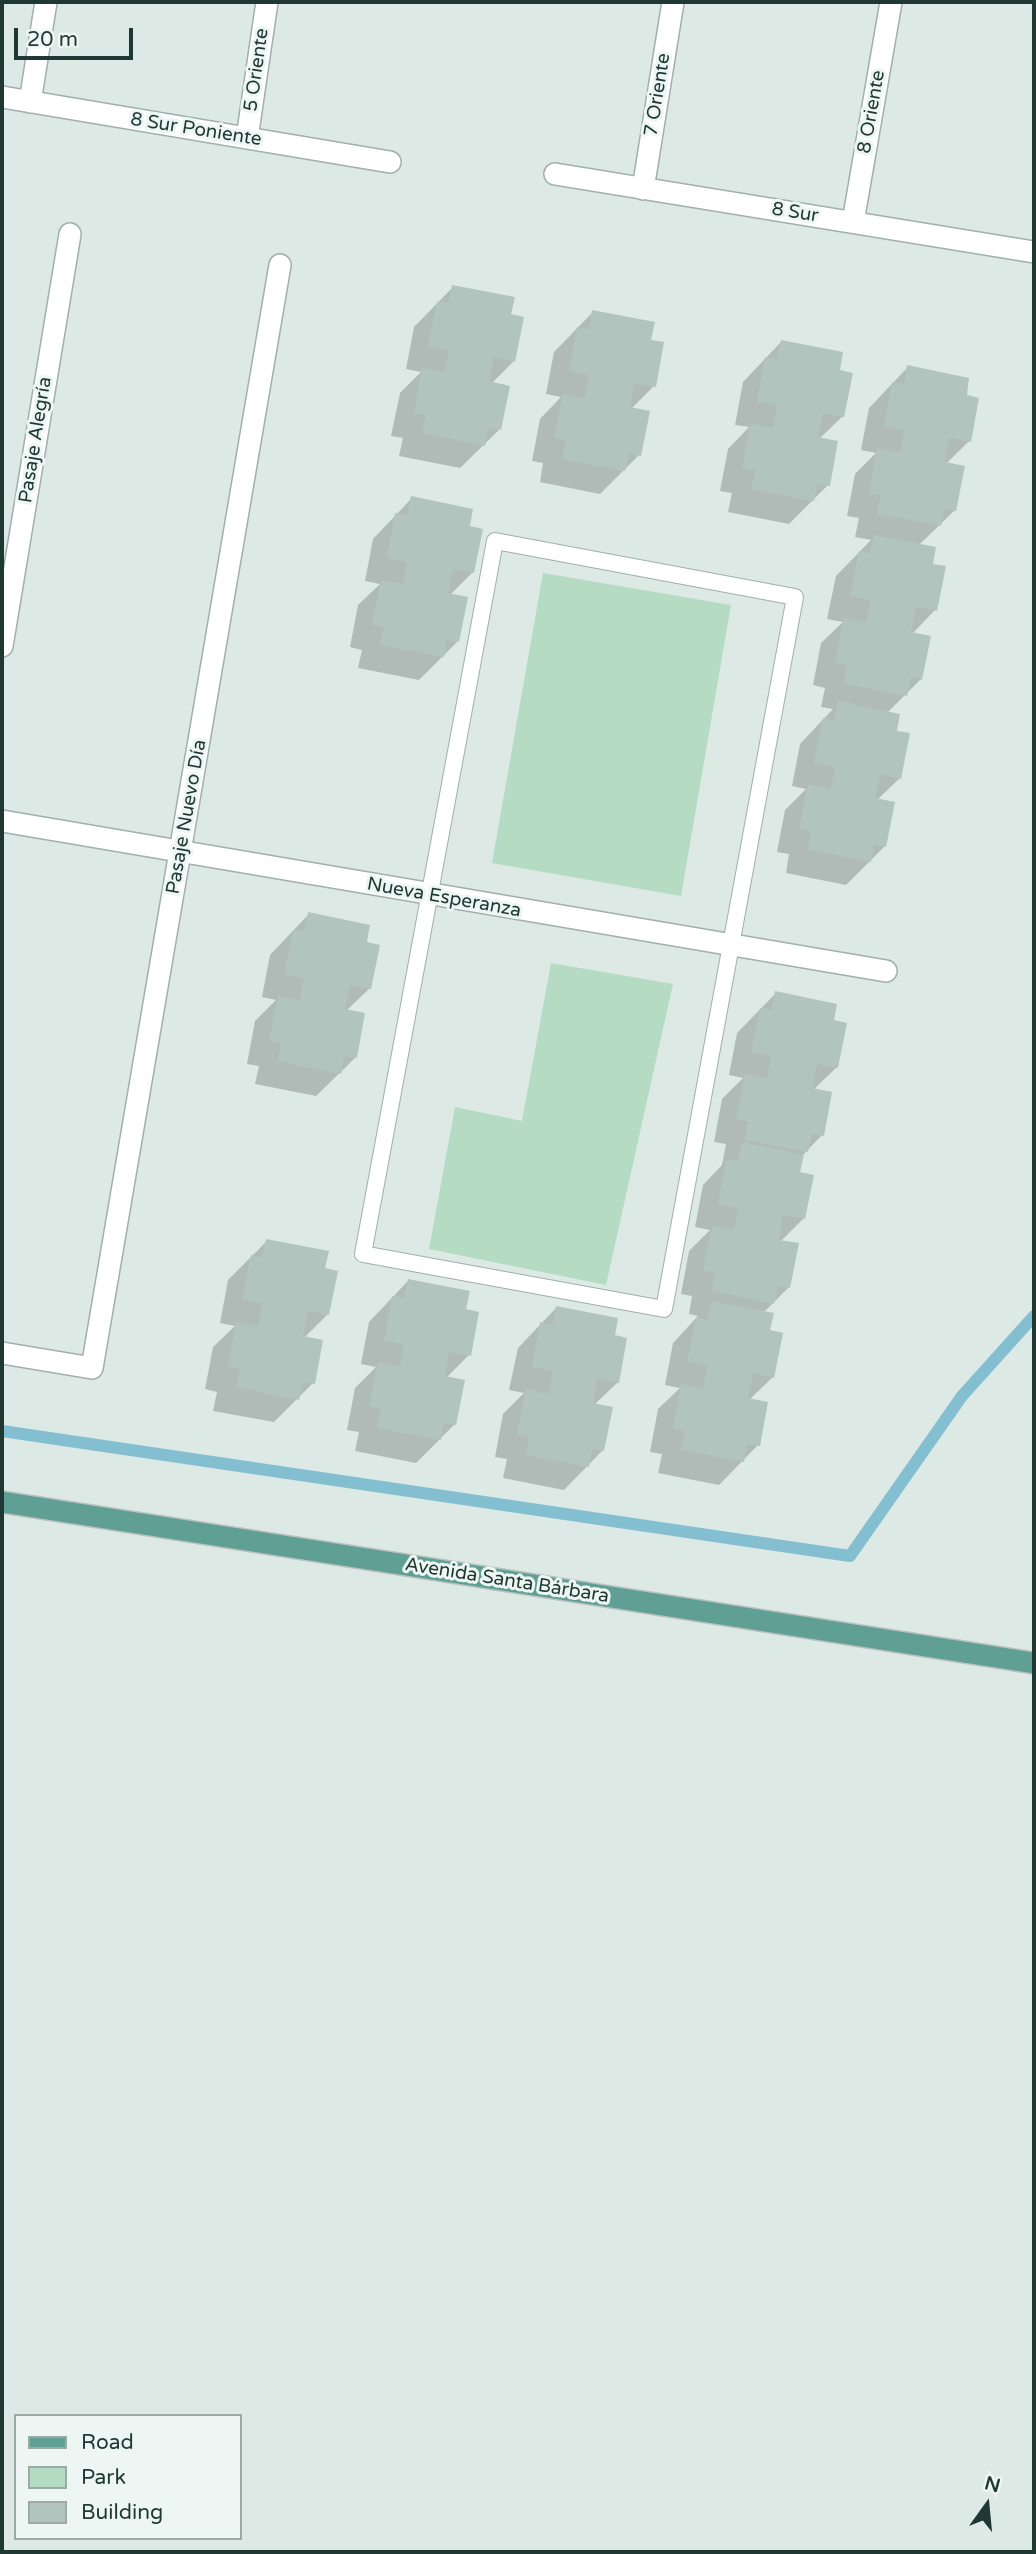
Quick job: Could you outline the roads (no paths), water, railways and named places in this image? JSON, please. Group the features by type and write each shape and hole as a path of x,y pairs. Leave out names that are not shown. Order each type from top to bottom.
{"main road":[{"name":"Avenida Santa Bárbara","path":"2,1502 1034,1664"}],"street":[{"path":"30,102 46,2"},
{"name":"5 Oriente","path":"247,138 267,2"},
{"name":"7 Oriente","path":"643,189 673,2"},
{"name":"8 Oriente","path":"853,222 891,2"},
{"name":"8 Sur Poniente","path":"2,97 390,162"},
{"name":"8 Sur","path":"555,174 1034,252"},
{"name":"Pasaje Alegría","path":"2,646 70,234"},
{"name":"Pasaje Nuevo Día","path":"2,1353 92,1368 280,265"},
{"name":"Nueva Esperanza","path":"2,821 428,896 886,971"}],"lane":[{"path":"495,541 795,597 731,946 664,1310 363,1254 495,541"}],"waterway":[{"path":"2,1431 850,1556 962,1396 1034,1316"}]}
